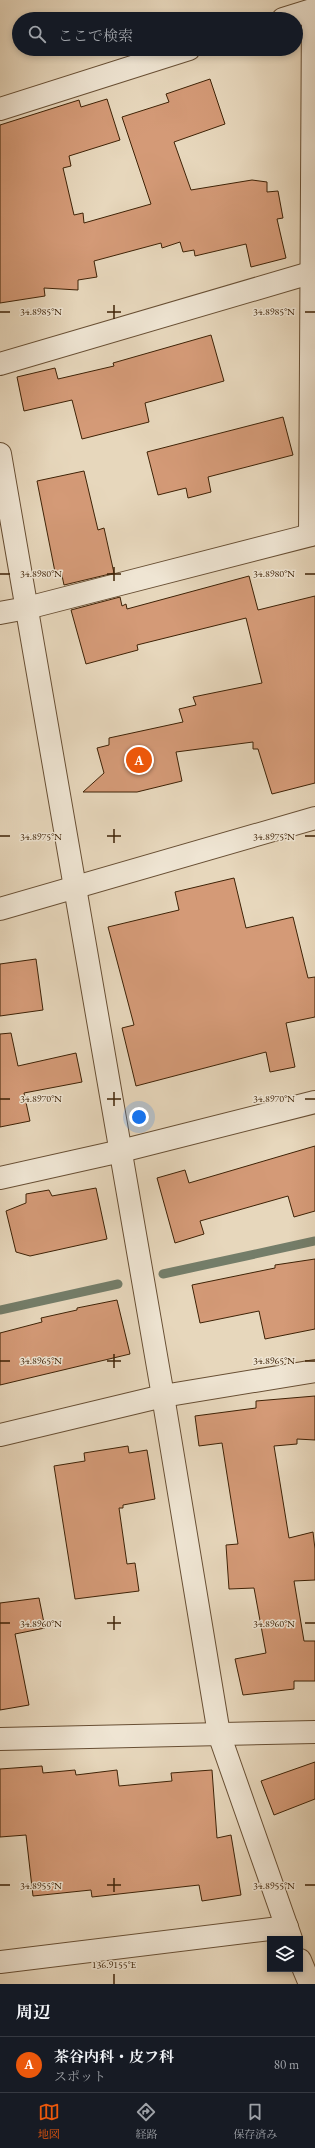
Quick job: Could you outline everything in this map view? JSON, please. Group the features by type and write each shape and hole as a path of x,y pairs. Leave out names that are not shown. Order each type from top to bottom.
{"street":[{"path":"0,613 27,608 313,535 310,273 314,9 303,13"},
{"path":"0,110 167,56"},
{"path":"0,364 310,273"},
{"path":"0,454 164,1396 219,1734 289,1933 0,1962"},
{"path":"0,909 315,818"},
{"path":"0,1178 121,1152 315,1102"},
{"path":"0,1435 164,1396 315,1371"},
{"path":"0,1739 315,1732"},
{"path":"303,1967 310,1984"}],"building":[{"path":"210,79 225,124 174,142 191,190 252,180 267,182 267,192 278,191 283,218 277,219 286,258 251,267 246,244 195,256 194,250 183,252 180,242 162,248 161,243 94,261 97,277 78,280 78,290 44,288 45,296 0,303 0,125 79,100 81,107 107,99 120,140 69,156 71,166 63,168 74,215 83,213 84,223 151,204 122,117 169,102 166,94"},
{"path":"211,335 224,381 145,403 149,422 82,439 72,400 24,411 17,377 55,368 58,379 114,366 113,363"},
{"path":"283,417 293,455 208,477 211,492 188,498 186,488 158,495 147,452"},
{"path":"84,471 98,530 104,528 114,573 64,585 61,571 55,572 37,481"},
{"path":"249,576 258,610 315,596 315,783 272,794 258,749 253,749 253,742 176,752 182,781 137,792 83,792 104,773 97,748 109,745 109,738 183,722 179,709 196,705 193,697 262,683 246,618 137,645 138,650 86,664 71,610 120,597 122,606 126,604 127,609"},
{"path":"234,878 246,928 293,917 308,978 315,977 315,1017 286,1023 295,1067 270,1072 266,1052 136,1086 122,1028 134,1025 108,927 179,910 175,892"},
{"path":"36,959 43,1010 0,1016 0,964"},
{"path":"11,1033 18,1066 76,1053 82,1082 24,1093 30,1121 0,1127 0,1034"},
{"path":"315,1146 315,1211 294,1217 288,1196 200,1221 204,1234 175,1243 157,1178 185,1170 189,1183"},
{"path":"96,1188 107,1239 30,1256 16,1252 6,1211 26,1203 26,1194 49,1190 52,1196"},
{"path":"315,1259 315,1329 265,1339 259,1311 200,1323 192,1285 275,1268 275,1265"},
{"path":"117,1300 130,1354 0,1385 0,1333 42,1322 41,1318 77,1310 77,1308"},
{"path":"315,1396 315,1440 297,1439 297,1444 274,1446 289,1538 313,1532 315,1549 315,1580 294,1581 304,1641 315,1641 315,1681 294,1681 294,1689 243,1695 235,1659 266,1653 254,1588 229,1589 226,1545 238,1544 222,1443 199,1446 195,1416 256,1408 256,1401"},
{"path":"128,1446 129,1453 147,1450 155,1499 123,1505 123,1508 119,1508 127,1564 135,1563 139,1591 75,1599 54,1466 85,1461 84,1453"},
{"path":"39,1598 45,1628 15,1634 29,1705 0,1710 0,1603"},
{"path":"315,1762 315,1799 274,1815 261,1781"},
{"path":"42,1766 43,1773 75,1770 76,1775 117,1770 119,1786 172,1781 171,1773 212,1770 217,1838 231,1835 241,1895 202,1901 199,1885 92,1897 91,1890 33,1896 26,1835 0,1837 0,1769"}],"waterway":[{"path":"163,1274 315,1241"},
{"path":"0,1310 118,1284"}],"place":[{"name":"茶谷内科・皮フ科","path":"139,760"}]}
